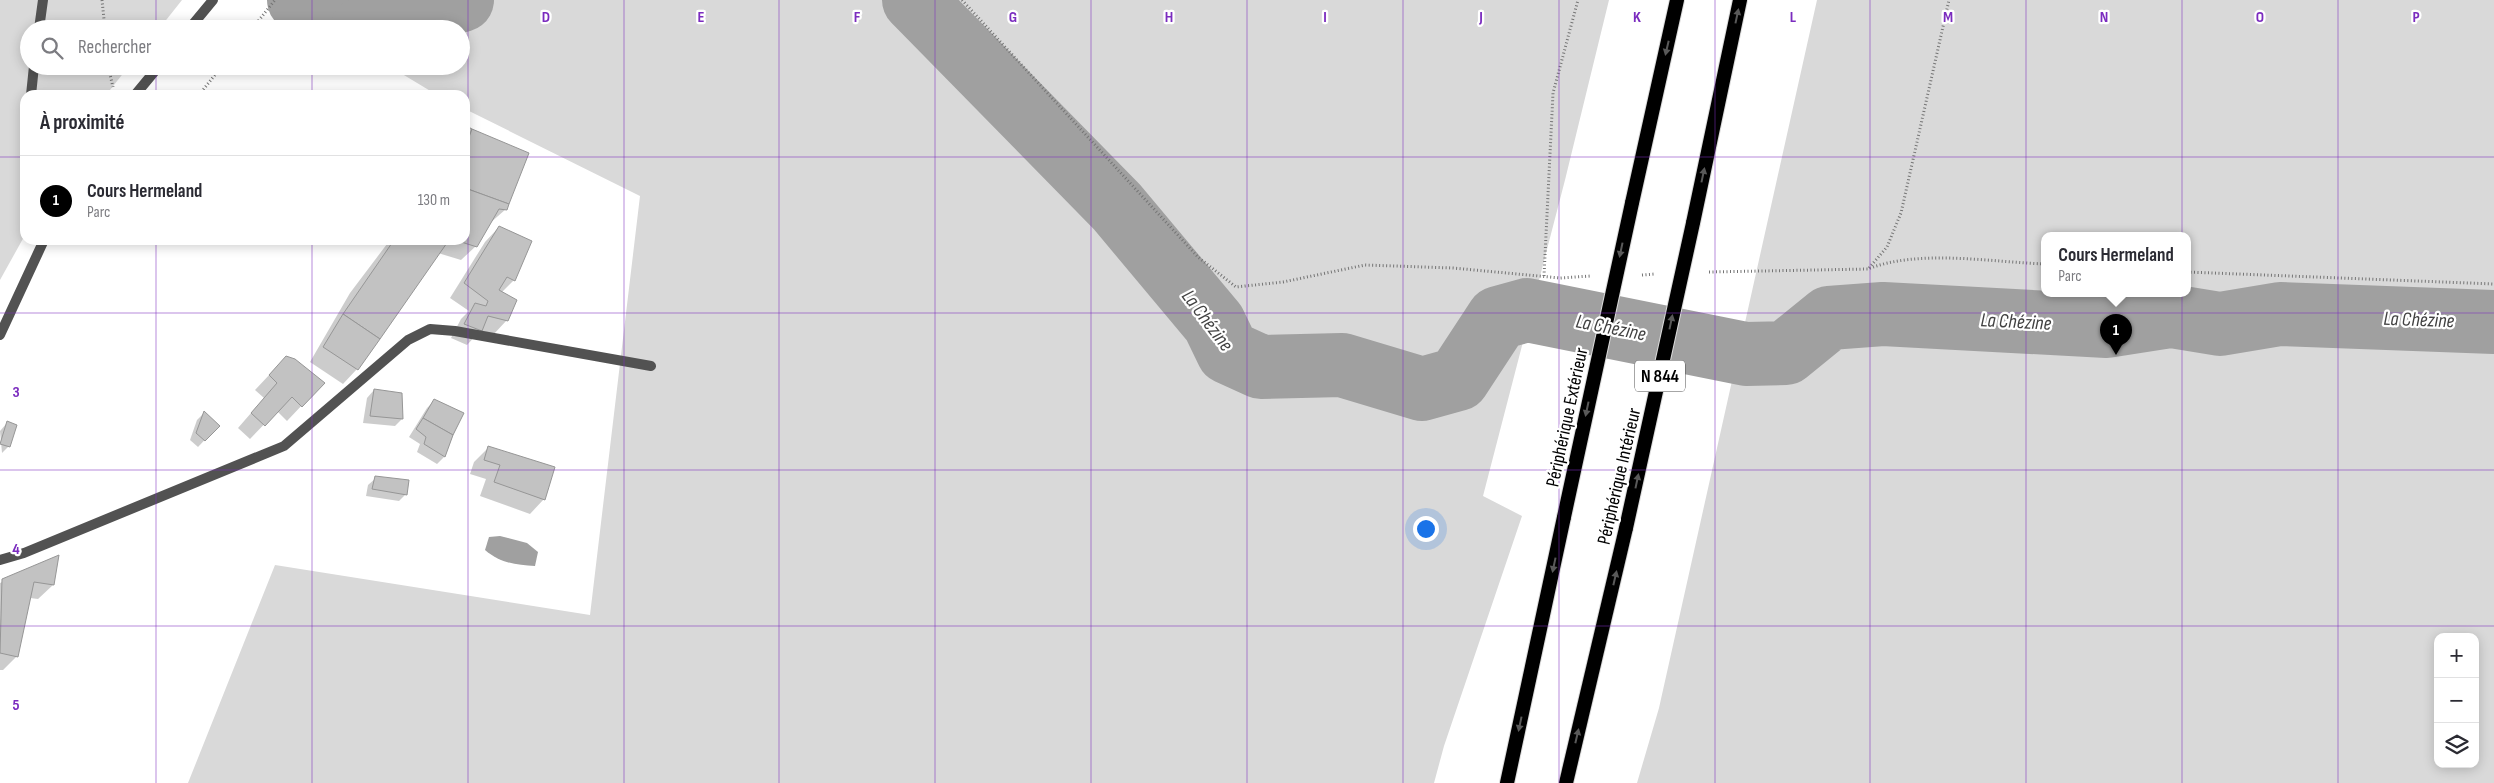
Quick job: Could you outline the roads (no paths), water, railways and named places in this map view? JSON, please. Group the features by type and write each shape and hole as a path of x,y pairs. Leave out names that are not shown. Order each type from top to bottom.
{"highway":[{"name":"Périphérique Extérieur","path":"1507,783 1632,203 1678,0"},
{"name":"Périphérique Intérieur","path":"1566,783 1626,528 1740,0"}],"street":[{"path":"40,20 43,0"},
{"path":"196,20 213,0"},
{"path":"32,90 33,75"},
{"path":"139,90 151,75"},
{"path":"0,335 42,245"},
{"path":"0,560 24,553 284,446 408,340 430,329 455,331 651,366"}],"waterway":[{"name":"La Chézine","path":"299,0 335,20"},
{"name":"La Chézine","path":"393,20 462,0"},
{"name":"La Chézine","path":"914,0 1117,207 1214,323 1228,352 1261,367 1342,365 1422,389 1458,379 1498,318 1527,310 1746,354 1786,353 1829,318 1883,314 2107,326 2171,316 2220,324 2280,314 2494,322"}],"place":[{"name":"Cours Hermeland","path":"2116,355"}]}
